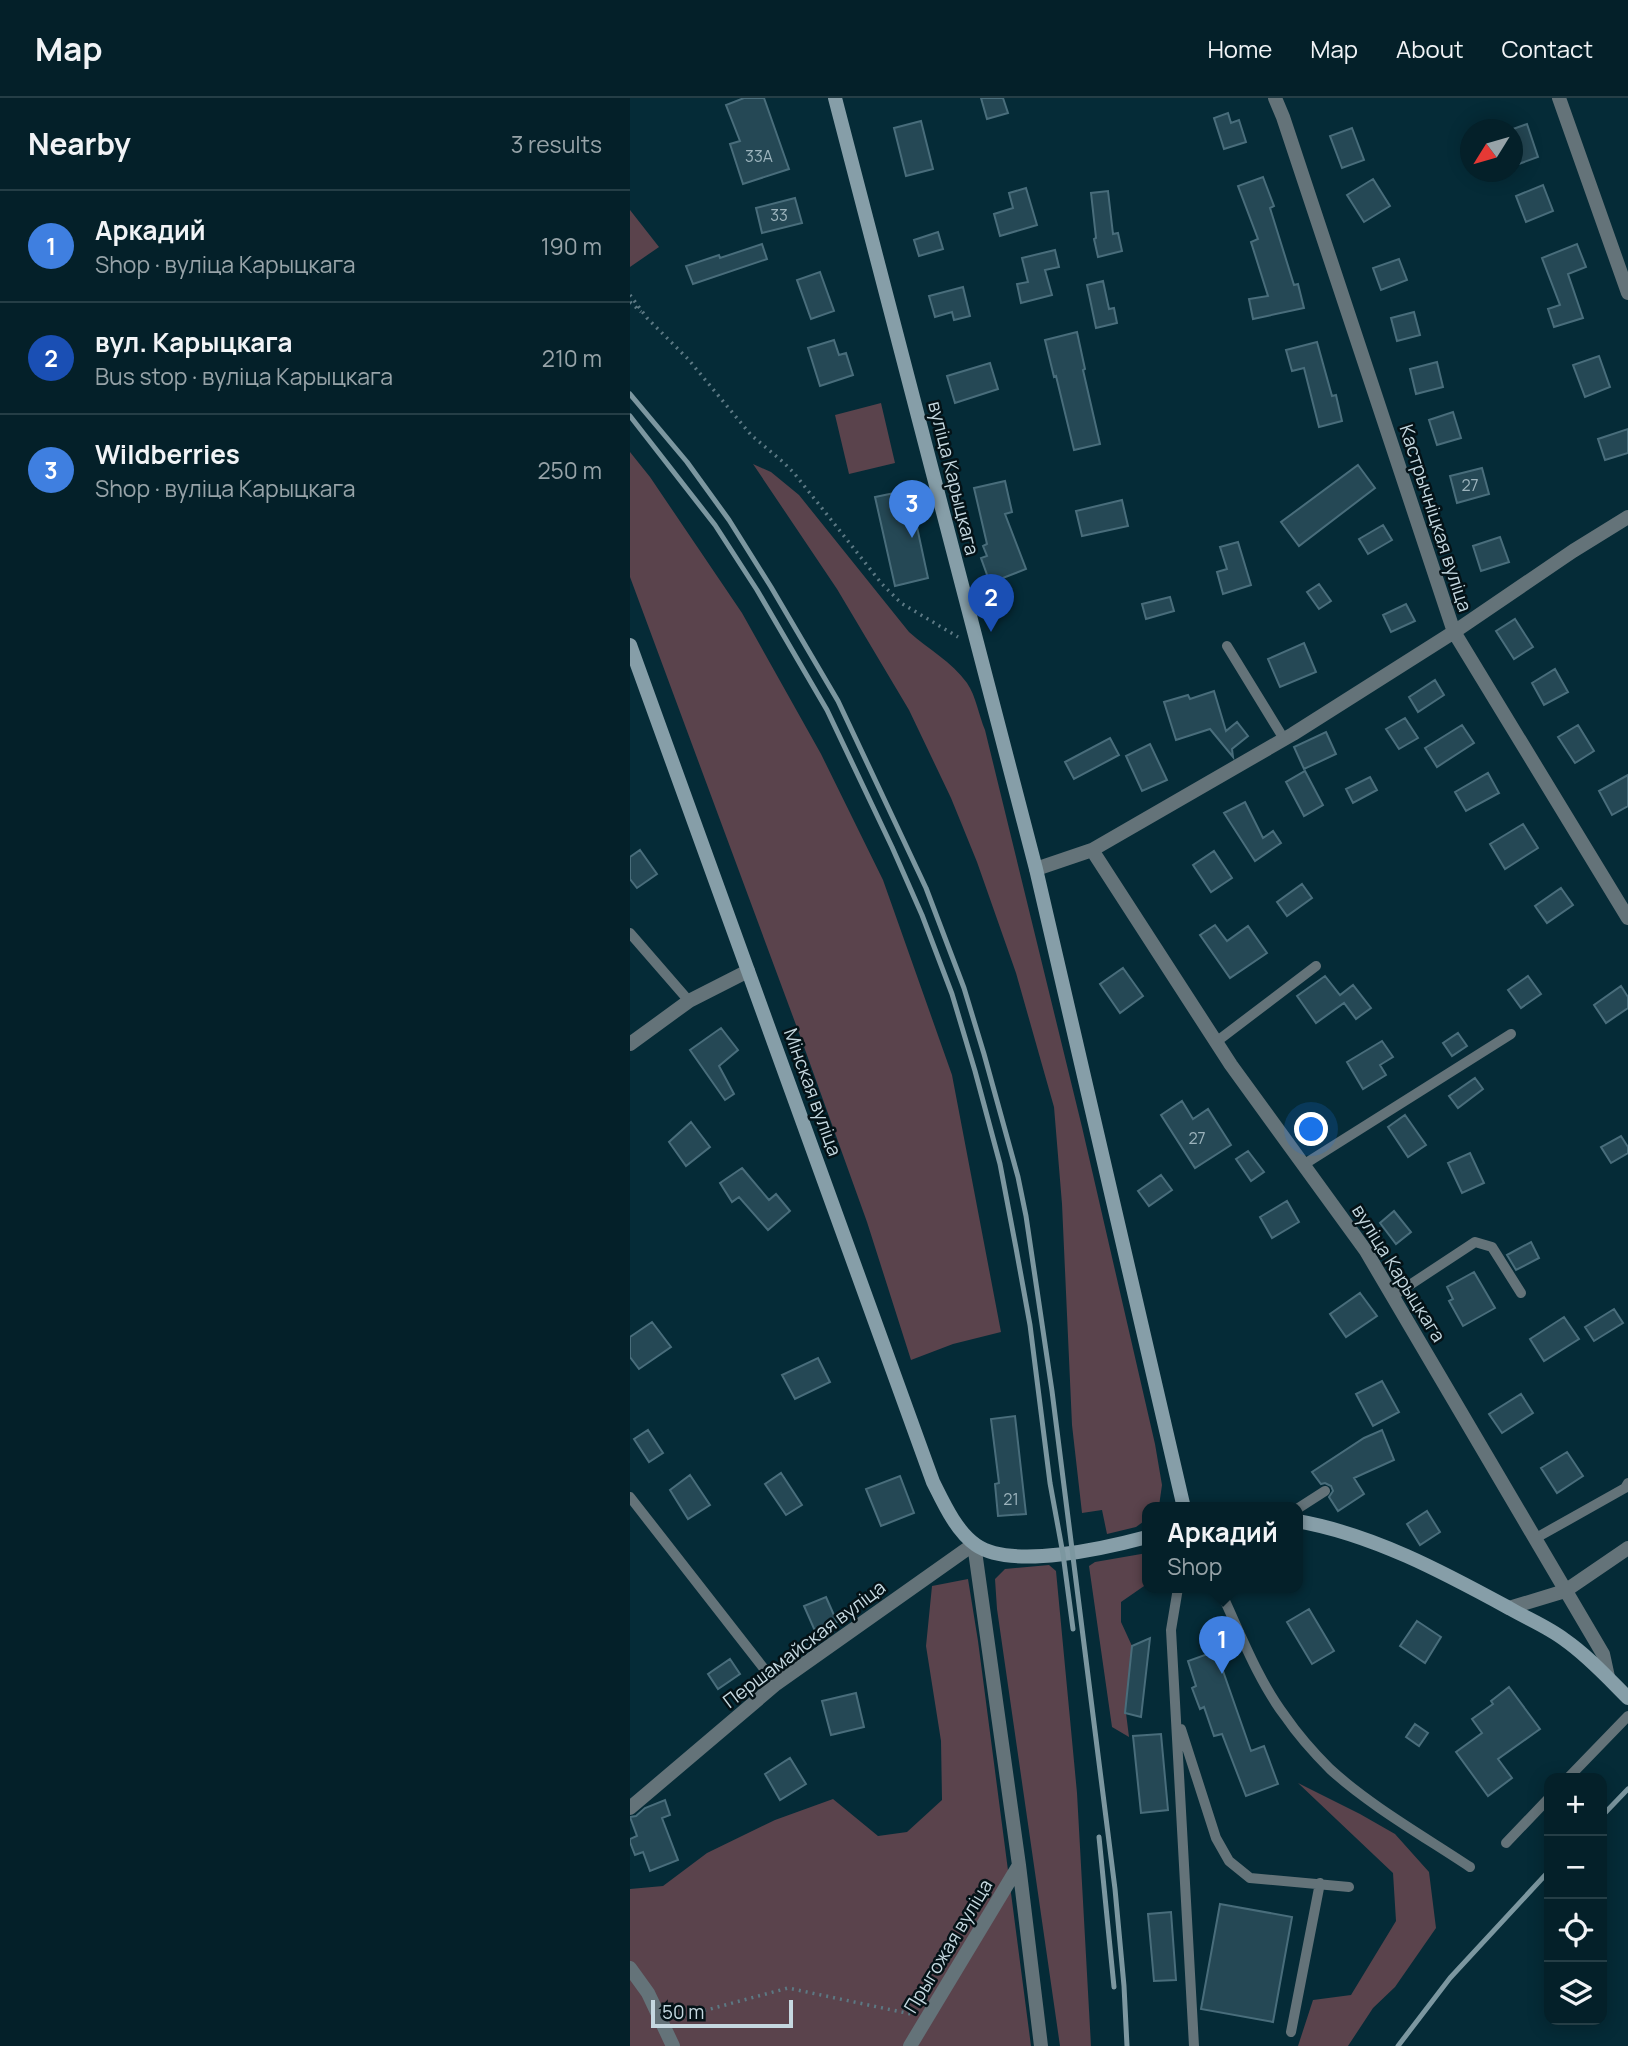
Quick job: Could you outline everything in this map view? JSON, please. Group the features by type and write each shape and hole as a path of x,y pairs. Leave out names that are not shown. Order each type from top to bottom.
{"street":[{"name":"вуліца Карыцкага","path":"835,98 1036,869 1183,1502"},
{"name":"Кастрычніцкая вуліца","path":"1275,98 1454,632 1628,918"},
{"path":"1559,98 1628,293"},
{"path":"1036,869 1092,850 1284,739 1454,632 1628,517"},
{"name":"Мінская вуліца","path":"630,645 933,1482 944,1505 974,1544"},
{"name":"вуліца Карыцкага","path":"1092,850 1216,1042 1366,1251 1603,1654 1608,1677"},
{"path":"630,1044 689,1001 748,971"},
{"name":"вуліца Карыцкага","path":"1303,1522 1342,1531 1418,1561 1543,1625 1566,1640 1628,1698"},
{"path":"974,1544 999,1555 1034,1556 1063,1554 1142,1538"},
{"path":"974,1544 1041,2046"},
{"name":"Першамайская вуліца","path":"630,1808 776,1684 974,1544"},
{"path":"1509,1608 1565,1591 1628,1548"},
{"name":"Прыгожая вуліца","path":"910,2046 1019,1866"},
{"path":"630,1968 648,1993 673,2046"}],"lane":[{"path":"1227,646 1284,739"},
{"path":"630,933 689,1001"},
{"path":"1216,1042 1316,966"},
{"path":"1303,1165 1511,1034"},
{"path":"1393,1296 1475,1242 1492,1247 1521,1293"},
{"path":"1536,1538 1625,1488 1628,1483"},
{"path":"1303,1506 1325,1491"},
{"path":"630,1497 776,1684"},
{"path":"1177,1593 1171,1630 1194,2046"},
{"path":"1221,1593 1266,1687 1283,1715 1310,1748 1359,1793 1469,1867"},
{"path":"1176,1716 1216,1838 1228,1861 1250,1878 1349,1886"},
{"path":"1573,1773 1628,1716"},
{"path":"1506,1843 1544,1803"},
{"path":"1291,2032 1320,1883"}],"path":[{"path":"630,295 648,318"},
{"path":"630,302 688,359 751,435 794,474 882,584 901,603 978,648"},
{"path":"662,2022 788,1987 926,2017"}],"shaded area":[{"path":"630,210 659,247 630,267"},
{"path":"881,403 895,463 849,474 835,415"},
{"path":"630,452 650,477 742,613 821,754 883,880 952,1075 1001,1332 953,1344 911,1360 867,1222 630,577"},
{"path":"753,464 771,472 799,495 909,632 954,669 967,683 975,700 985,730 1082,1127 1155,1444 1162,1485 1160,1502 1142,1502 1142,1523 1136,1527 1107,1534 1102,1510 1082,1513 1072,1425 1062,1204 1054,1107 1016,973 951,798 909,710 837,589"},
{"path":"1142,1554 1142,1587 1121,1602 1121,1622 1132,1646 1126,1713 1129,1737 1112,1727 1089,1566 1095,1562"},
{"path":"1049,1565 1056,1571 1077,1793 1091,2046 1060,2046 997,1609 995,1579 1005,1569"},
{"path":"968,1579 1031,2046 630,2046 630,1889 663,1886 707,1853 775,1820 833,1799 878,1836 907,1832 942,1800 941,1741 926,1646 932,1586"},
{"path":"1298,1783 1395,1834 1429,1872 1436,1928 1395,1987 1373,2008 1348,2046 1298,2046 1313,2000 1351,1995 1396,1921 1393,1873"}],"building":[{"path":"744,98 764,98 789,169 743,184 730,144 740,141 726,105"},
{"path":"981,98 1003,98 1008,113 987,119"},
{"path":"1228,113 1231,123 1239,120 1246,142 1224,149 1214,118"},
{"path":"921,121 933,169 906,176 894,128"},
{"path":"1527,124 1538,157 1523,162 1523,125"},
{"path":"1352,128 1364,160 1342,168 1330,136"},
{"path":"1263,177 1274,206 1270,208 1294,285 1298,284 1304,308 1253,319 1249,299 1268,296 1251,242 1258,239 1238,186"},
{"path":"1373,179 1390,206 1364,222 1347,195"},
{"path":"1543,185 1553,211 1526,222 1516,196"},
{"path":"1026,188 1037,225 1000,236 994,214 1013,208 1009,193"},
{"path":"1108,191 1113,234 1118,233 1122,251 1098,257 1091,193"},
{"path":"795,198 802,223 762,233 756,208"},
{"path":"938,232 943,249 919,256 914,240"},
{"path":"762,244 767,259 693,284 686,266"},
{"path":"1577,244 1586,267 1568,274 1583,318 1554,327 1548,309 1560,305 1542,258"},
{"path":"1055,250 1059,267 1045,270 1052,295 1021,303 1017,284 1028,282 1022,258"},
{"path":"1399,259 1407,280 1381,290 1373,268"},
{"path":"820,272 834,311 811,319 797,280"},
{"path":"1103,281 1109,309 1114,308 1117,323 1096,328 1087,285"},
{"path":"963,287 970,316 954,320 952,312 935,317 929,296"},
{"path":"1414,312 1420,335 1397,341 1391,318"},
{"path":"1077,332 1100,444 1074,450 1045,340"},
{"path":"834,340 839,355 846,353 853,375 820,386 808,348"},
{"path":"1317,342 1332,396 1336,395 1342,421 1319,427 1304,368 1292,371 1286,350"},
{"path":"1599,356 1610,387 1585,397 1573,365"},
{"path":"1437,362 1443,387 1416,394 1410,369"},
{"path":"990,363 998,389 955,403 947,376"},
{"path":"1453,412 1461,438 1437,445 1429,420"},
{"path":"1628,429 1628,453 1605,460 1598,439"},
{"path":"1358,465 1375,488 1299,546 1281,522"},
{"path":"1482,468 1489,494 1457,503 1450,476"},
{"path":"1005,481 1012,512 1005,514 1026,569 990,583 981,558 987,556 983,546 987,544 974,488"},
{"path":"909,490 928,578 895,586 875,497"},
{"path":"1122,500 1128,526 1082,536 1076,511"},
{"path":"1383,525 1392,540 1368,554 1359,539"},
{"path":"1500,537 1509,562 1481,571 1473,546"},
{"path":"1238,542 1251,585 1223,594 1217,572 1227,569 1220,547"},
{"path":"1319,584 1331,601 1319,609 1307,592"},
{"path":"1170,597 1174,611 1146,619 1142,604"},
{"path":"1406,604 1415,621 1391,632 1383,615"},
{"path":"1515,619 1533,647 1514,659 1496,631"},
{"path":"1304,643 1316,672 1280,687 1268,659"},
{"path":"1555,669 1568,692 1544,705 1532,683"},
{"path":"1435,680 1444,695 1418,712 1409,697"},
{"path":"1214,691 1226,731 1237,722 1248,736 1232,749 1233,757 1210,729 1176,740 1164,702 1188,695 1190,699"},
{"path":"1405,718 1418,738 1399,749 1386,729"},
{"path":"1462,725 1474,743 1437,767 1425,748"},
{"path":"1578,725 1594,751 1575,763 1558,737"},
{"path":"1326,732 1336,754 1304,769 1294,747"},
{"path":"1110,738 1119,755 1074,779 1065,762"},
{"path":"1150,744 1167,780 1142,791 1126,756"},
{"path":"1305,771 1323,805 1304,816 1286,782"},
{"path":"1488,773 1499,793 1466,811 1455,792"},
{"path":"1628,775 1628,806 1612,815 1599,791"},
{"path":"1370,777 1377,790 1353,803 1346,789"},
{"path":"1245,802 1263,838 1273,831 1281,843 1255,861 1224,813"},
{"path":"1523,824 1538,848 1505,869 1490,844"},
{"path":"640,850 657,874 637,888 630,879 630,857"},
{"path":"1214,851 1232,878 1211,892 1193,865"},
{"path":"1302,884 1312,898 1287,916 1277,902"},
{"path":"1561,888 1573,905 1547,923 1535,906"},
{"path":"1215,925 1227,941 1248,926 1267,953 1230,978 1200,935"},
{"path":"1123,968 1143,996 1120,1013 1100,984"},
{"path":"1325,976 1340,995 1353,985 1371,1008 1356,1019 1344,1003 1316,1023 1297,996"},
{"path":"1528,976 1541,994 1521,1008 1508,990"},
{"path":"1621,986 1628,997 1628,1008 1606,1023 1594,1005"},
{"path":"721,1028 738,1050 719,1066 734,1094 725,1100 690,1050"},
{"path":"1458,1033 1467,1046 1452,1056 1443,1043"},
{"path":"1382,1041 1393,1057 1380,1065 1386,1075 1363,1089 1347,1062"},
{"path":"1475,1078 1483,1089 1458,1108 1449,1096"},
{"path":"1182,1101 1193,1119 1208,1109 1231,1145 1195,1168 1161,1115"},
{"path":"1405,1115 1426,1145 1408,1157 1388,1127"},
{"path":"691,1122 710,1147 686,1166 669,1142"},
{"path":"1621,1136 1628,1147 1628,1153 1611,1163 1601,1147"},
{"path":"1248,1151 1264,1172 1251,1181 1236,1159"},
{"path":"1470,1153 1484,1183 1462,1193 1448,1163"},
{"path":"742,1168 769,1200 776,1194 790,1211 768,1230 739,1197 732,1202 720,1183"},
{"path":"1161,1175 1172,1190 1149,1206 1138,1191"},
{"path":"1287,1201 1299,1222 1272,1238 1260,1217"},
{"path":"1394,1211 1411,1232 1396,1244 1380,1223"},
{"path":"1531,1242 1539,1258 1516,1270 1507,1255"},
{"path":"1474,1272 1495,1308 1463,1326 1449,1301 1453,1299 1447,1287"},
{"path":"1360,1293 1377,1316 1346,1337 1330,1314"},
{"path":"1614,1309 1623,1323 1594,1341 1585,1327"},
{"path":"1564,1317 1579,1339 1544,1361 1530,1339"},
{"path":"652,1322 671,1347 639,1369 630,1357 630,1337"},
{"path":"818,1358 830,1382 795,1399 782,1375"},
{"path":"1382,1381 1399,1412 1373,1426 1356,1394"},
{"path":"1521,1394 1533,1413 1502,1433 1489,1414"},
{"path":"1015,1416 1026,1514 998,1516 995,1484 999,1483 991,1419"},
{"path":"648,1430 663,1453 649,1462 634,1439"},
{"path":"1382,1430 1394,1460 1354,1478 1364,1494 1338,1511 1329,1497 1333,1491 1331,1486 1321,1484 1312,1472 1364,1438"},
{"path":"1567,1452 1583,1476 1557,1493 1541,1468"},
{"path":"781,1473 802,1505 786,1515 765,1484"},
{"path":"690,1475 710,1505 688,1519 670,1490"},
{"path":"900,1476 914,1513 881,1526 866,1489"},
{"path":"1427,1511 1440,1532 1420,1545 1407,1524"},
{"path":"826,1597 837,1622 815,1631 804,1606"},
{"path":"1309,1609 1334,1651 1312,1664 1287,1622"},
{"path":"1417,1621 1441,1637 1425,1663 1400,1646"},
{"path":"1150,1638 1141,1717 1125,1713 1132,1646"},
{"path":"1216,1651 1251,1751 1264,1746 1278,1784 1246,1796 1222,1734 1214,1736 1204,1707 1200,1709 1192,1688 1196,1686 1188,1661"},
{"path":"730,1659 740,1674 718,1689 708,1674"},
{"path":"1509,1687 1540,1729 1498,1759 1512,1778 1488,1796 1456,1752 1482,1733 1472,1719 1493,1704 1491,1701"},
{"path":"856,1693 864,1727 831,1735 822,1701"},
{"path":"1415,1724 1428,1733 1419,1746 1406,1737"},
{"path":"1161,1734 1168,1810 1141,1813 1133,1736"},
{"path":"790,1758 806,1784 780,1800 765,1774"},
{"path":"665,1800 670,1815 662,1818 678,1860 650,1871 643,1852 635,1855 630,1842 630,1839 637,1836 630,1817"},
{"path":"1220,1904 1292,1917 1273,2022 1201,2009"},
{"path":"1171,1912 1176,1980 1154,1981 1148,1914"}],"railway":[{"path":"630,394 687,462 729,520 838,701 926,888 964,988 984,1054 1026,1216 1052,1391 1115,1889 1127,2046"},
{"path":"630,416 715,525 757,590 827,710 922,915 952,994 1000,1164 1030,1325 1050,1483 1073,1629"},
{"path":"1607,1811 1628,1789"},
{"path":"1099,1837 1114,1987"},
{"path":"1398,2046 1450,1978 1544,1876"}],"place":[{"name":"Wildberries","path":"912,538"},
{"name":"вул. Карыцкага","path":"991,632"},
{"name":"Аркадий","path":"1222,1674"}]}
